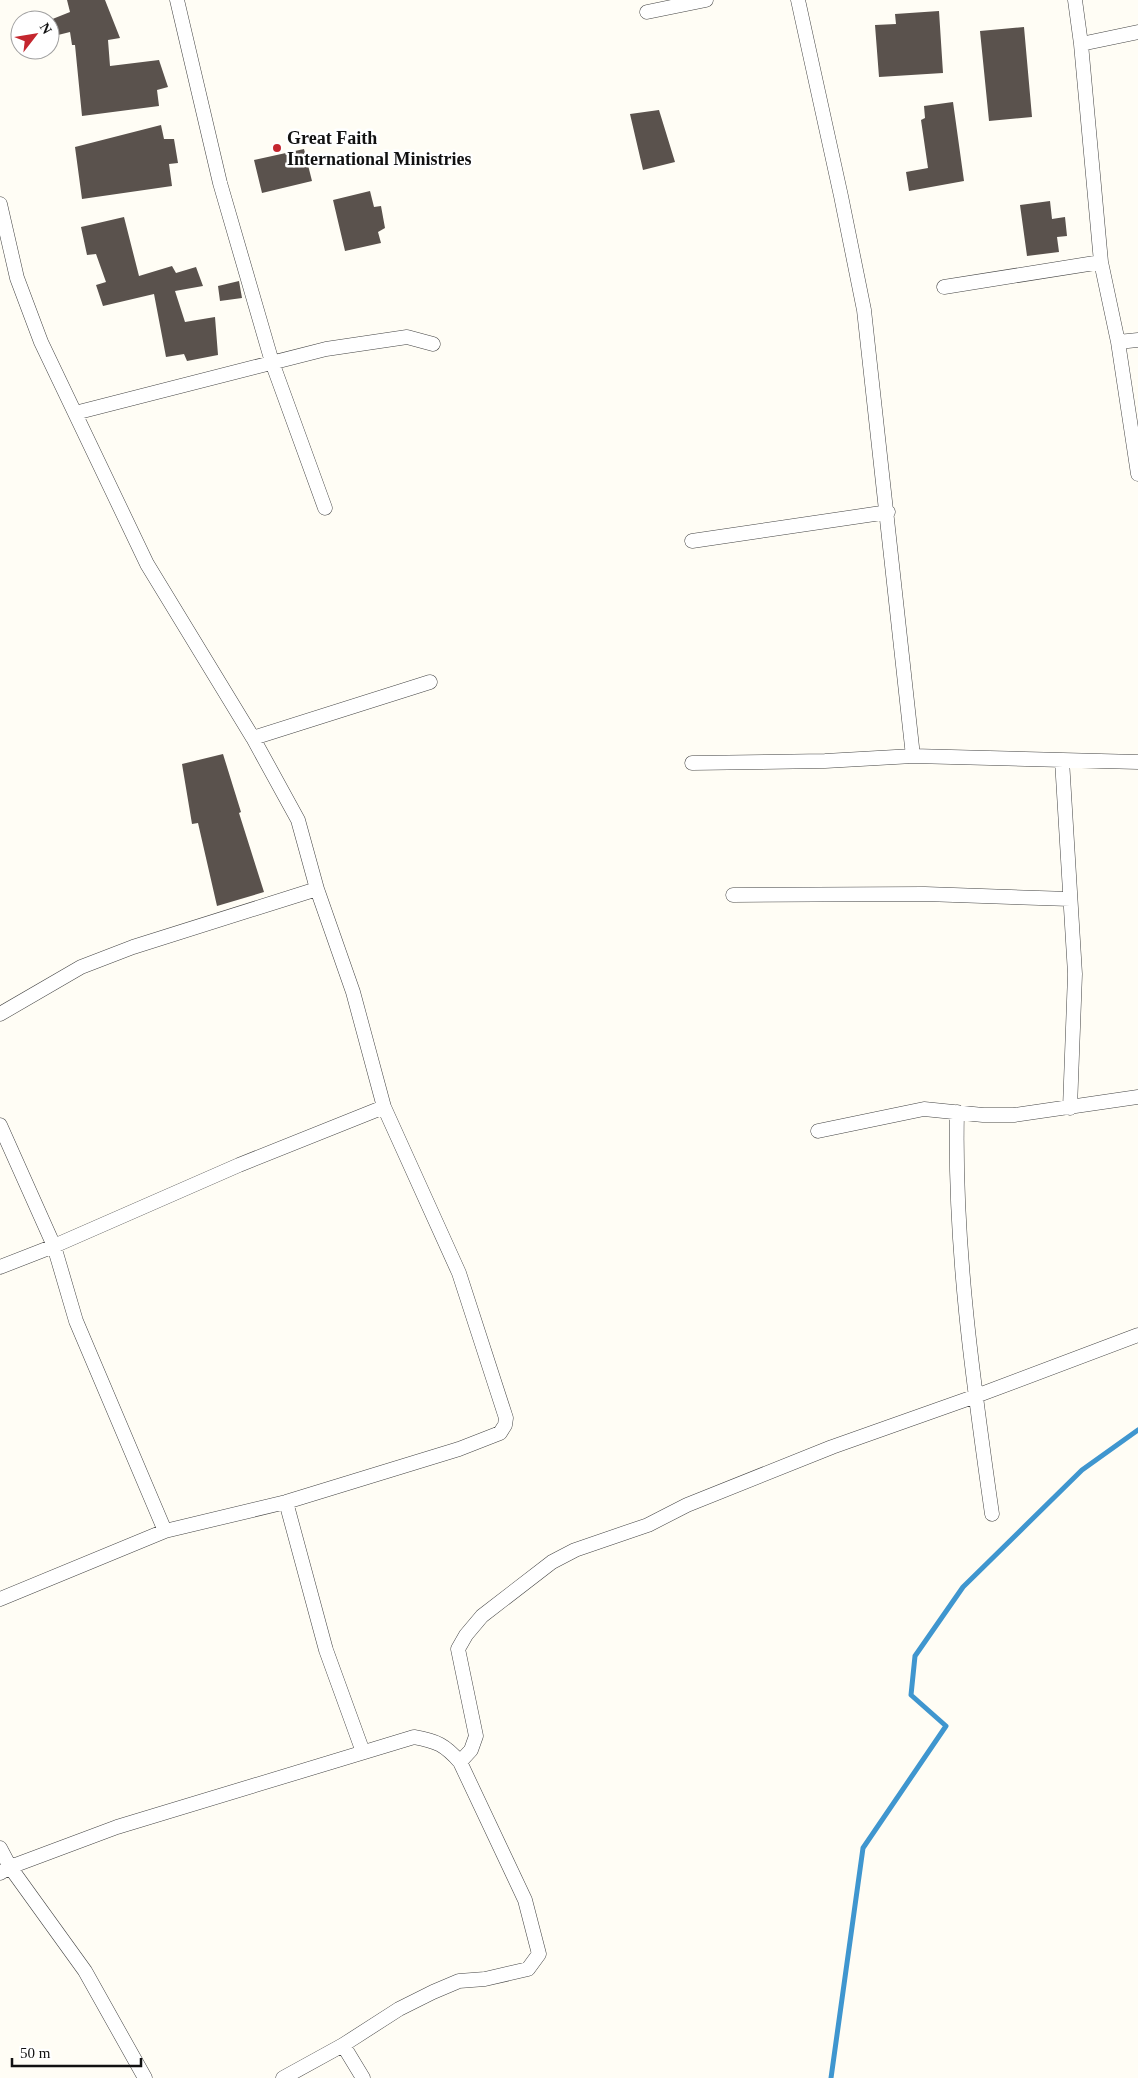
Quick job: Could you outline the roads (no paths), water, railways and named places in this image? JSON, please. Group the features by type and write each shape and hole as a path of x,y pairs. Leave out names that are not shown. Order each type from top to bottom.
{"street":[{"path":"177,0 220,183 272,362 325,508"},
{"path":"647,12 706,0"},
{"path":"798,0 842,196 864,310 888,512 913,756"},
{"path":"1075,0 1102,262 1118,342 1138,474"},
{"path":"1081,44 1138,32"},
{"path":"0,204 17,278 41,342 147,564 253,738 298,820 317,889 354,992 384,1107 459,1273 504,1410 505,1425 500,1432 459,1449 286,1502 165,1531 0,1599"},
{"path":"944,287 1102,262"},
{"path":"75,413 272,362 335,348 407,336 433,344"},
{"path":"1118,342 1138,340"},
{"path":"692,542 888,512"},
{"path":"253,738 430,682"},
{"path":"692,763 825,761 913,756 1138,762"},
{"path":"1062,760 1075,974 1070,1108"},
{"path":"0,1014 90,964 133,947 317,889"},
{"path":"733,896 925,894 1070,899"},
{"path":"818,1131 924,1109 983,1115 1014,1115 1138,1097"},
{"path":"0,1267 384,1107"},
{"path":"957,1112 956,1151 962,1263 976,1396 992,1514"},
{"path":"0,1127 54,1246 76,1321 165,1531"},
{"path":"460,1762 471,1750 476,1736 458,1649 466,1635 482,1616 552,1562 575,1550 648,1525 687,1505 804,1458 1138,1335"},
{"path":"286,1502 326,1650 363,1752"},
{"path":"5,1870 117,1826 414,1737 433,1741 447,1748 460,1762 525,1900 539,1954 528,1969 485,1979 459,1982 433,1992 400,2009 343,2045 283,2078"},
{"path":"0,1848 5,1870 85,1972 145,2078"},
{"path":"343,2045 363,2078"}],"waterway":[{"path":"831,2078 863,1848 946,1726 911,1695 915,1656 963,1587 1082,1470 1138,1430"}],"place":[{"name":"Great Faith International Ministries","path":"277,148"}]}
